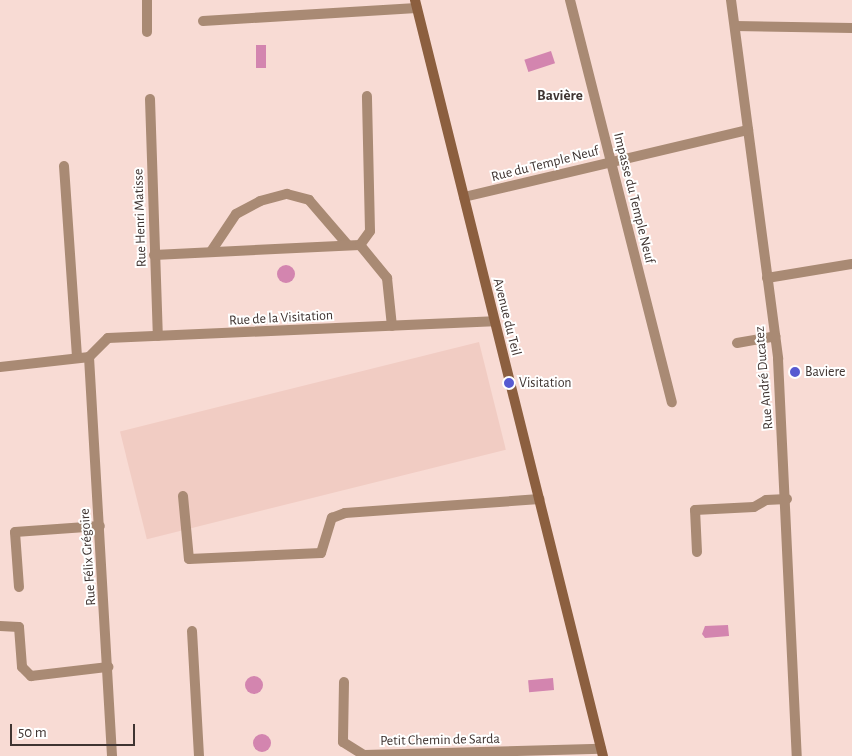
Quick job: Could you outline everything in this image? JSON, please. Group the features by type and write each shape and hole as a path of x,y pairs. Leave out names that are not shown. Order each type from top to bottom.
{"main road":[{"name":"Avenue du Teil","path":"416,4 602,753"}],"street":[{"path":"146,0 147,32"},
{"name":"Impasse du Temple Neuf","path":"570,0 672,402"},
{"name":"Rue André Ducatez","path":"731,0 775,336 787,499 797,756"},
{"path":"204,21 416,4"},
{"path":"735,26 852,28"},
{"path":"360,244 370,231 367,96"},
{"name":"Rue Henri Matisse","path":"150,99 158,336"},
{"name":"Rue du Temple Neuf","path":"464,197 748,130"},
{"path":"64,166 77,358"},
{"path":"212,250 236,214 260,200 288,194 309,200 346,244"},
{"path":"154,255 212,250 360,244"},
{"path":"360,244 387,278 392,326"},
{"path":"767,278 852,264"},
{"name":"Rue de la Visitation","path":"89,357 108,338 494,321"},
{"path":"736,343 775,336"},
{"path":"0,367 89,357"},
{"name":"Rue Félix Grégoire","path":"89,357 112,756"},
{"path":"183,496 189,559 321,553 332,518 345,513 539,499"},
{"path":"697,552 695,510 754,506 766,500 787,499"},
{"path":"19,587 15,532 100,526"},
{"path":"0,626 19,628 22,667 31,676 108,667"},
{"path":"192,631 198,756"},
{"name":"Petit Chemin de Sarda","path":"344,682 343,742 364,755 602,753"}],"shaded area":[{"path":"256,45 266,45 266,68 256,68"},
{"path":"551,51 555,63 528,72 524,60"},
{"path":"286,265 292,268 295,274 292,280 286,283 280,280 277,274 280,268"},
{"path":"479,342 506,450 147,539 120,432"},
{"path":"728,625 729,636 705,638 702,634 705,626"},
{"path":"254,676 260,679 263,685 260,691 254,694 248,691 245,685 248,679"},
{"path":"553,678 554,690 529,692 528,680"},
{"path":"262,734 268,737 271,743 268,749 262,752 256,749 253,743 256,737"}],"place":[{"name":"Baviere","path":"795,372"},
{"name":"Visitation","path":"509,383"}],"district":[{"name":"Bavière","path":"560,96"}]}
